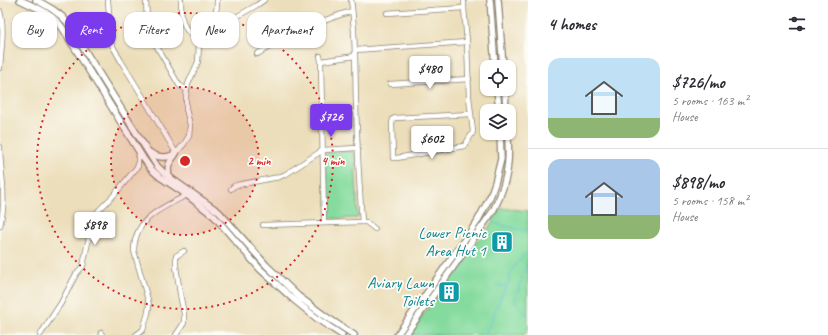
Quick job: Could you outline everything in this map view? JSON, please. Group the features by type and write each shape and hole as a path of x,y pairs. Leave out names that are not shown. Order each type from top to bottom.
{"main road":[{"path":"20,0 55,18 62,27 151,169 217,219 271,280 319,320 342,335"},
{"path":"36,0 61,15 67,22 157,166 169,177 219,212 266,265 298,296 324,316 354,335"},
{"path":"490,0 494,60"},
{"path":"498,0 502,60"},
{"path":"397,335 484,211 493,190 501,159 500,140"},
{"path":"405,335 493,211 504,181 508,162 508,140"},
{"path":"146,150 159,157 173,155 176,153"},
{"path":"169,177 168,165 176,153"}],"street":[{"path":"108,0 111,43 176,153 187,140 190,131 185,103 186,90 198,62 200,48"},
{"path":"146,0 148,33 179,85 186,90"},
{"path":"181,0 182,18 186,30 191,35"},
{"path":"216,12 217,0"},
{"path":"239,15 264,0"},
{"path":"350,0 355,53 357,148 362,222"},
{"path":"464,0 473,132 468,142 464,146 393,158 393,119 471,114"},
{"path":"387,13 464,8"},
{"path":"0,11 2,18 2,33 0,68"},
{"path":"257,54 308,27 352,11"},
{"path":"324,223 320,58 467,42"},
{"path":"390,84 469,79"},
{"path":"0,147 4,198 0,226"},
{"path":"231,189 237,185 280,177 323,150 357,148"},
{"path":"40,335 61,303 76,274 82,266 95,215 138,166 138,158 140,153"},
{"path":"136,335 143,330 149,306 134,251 136,236 141,226 154,212 187,195"},
{"path":"263,226 366,222 376,229"},
{"path":"176,335 184,323 176,256 184,251"}],"green space":[{"path":"351,151 355,154 358,218 331,219 328,217 325,154 331,152"},
{"path":"501,208 528,211 528,330 524,335 410,335 424,313 443,291 448,279 459,270 476,242 485,234"}],"waterway":[{"path":"494,223 528,231"},
{"path":"496,284 500,286 507,286 514,267 528,252"},
{"path":"528,261 515,302 528,316"},
{"path":"486,335 495,310 507,286"}],"place":[{"name":"Lower Picnic Area Hut 1","path":"502,242"},
{"name":"Aviary Lawn Toilets","path":"449,292"}]}
